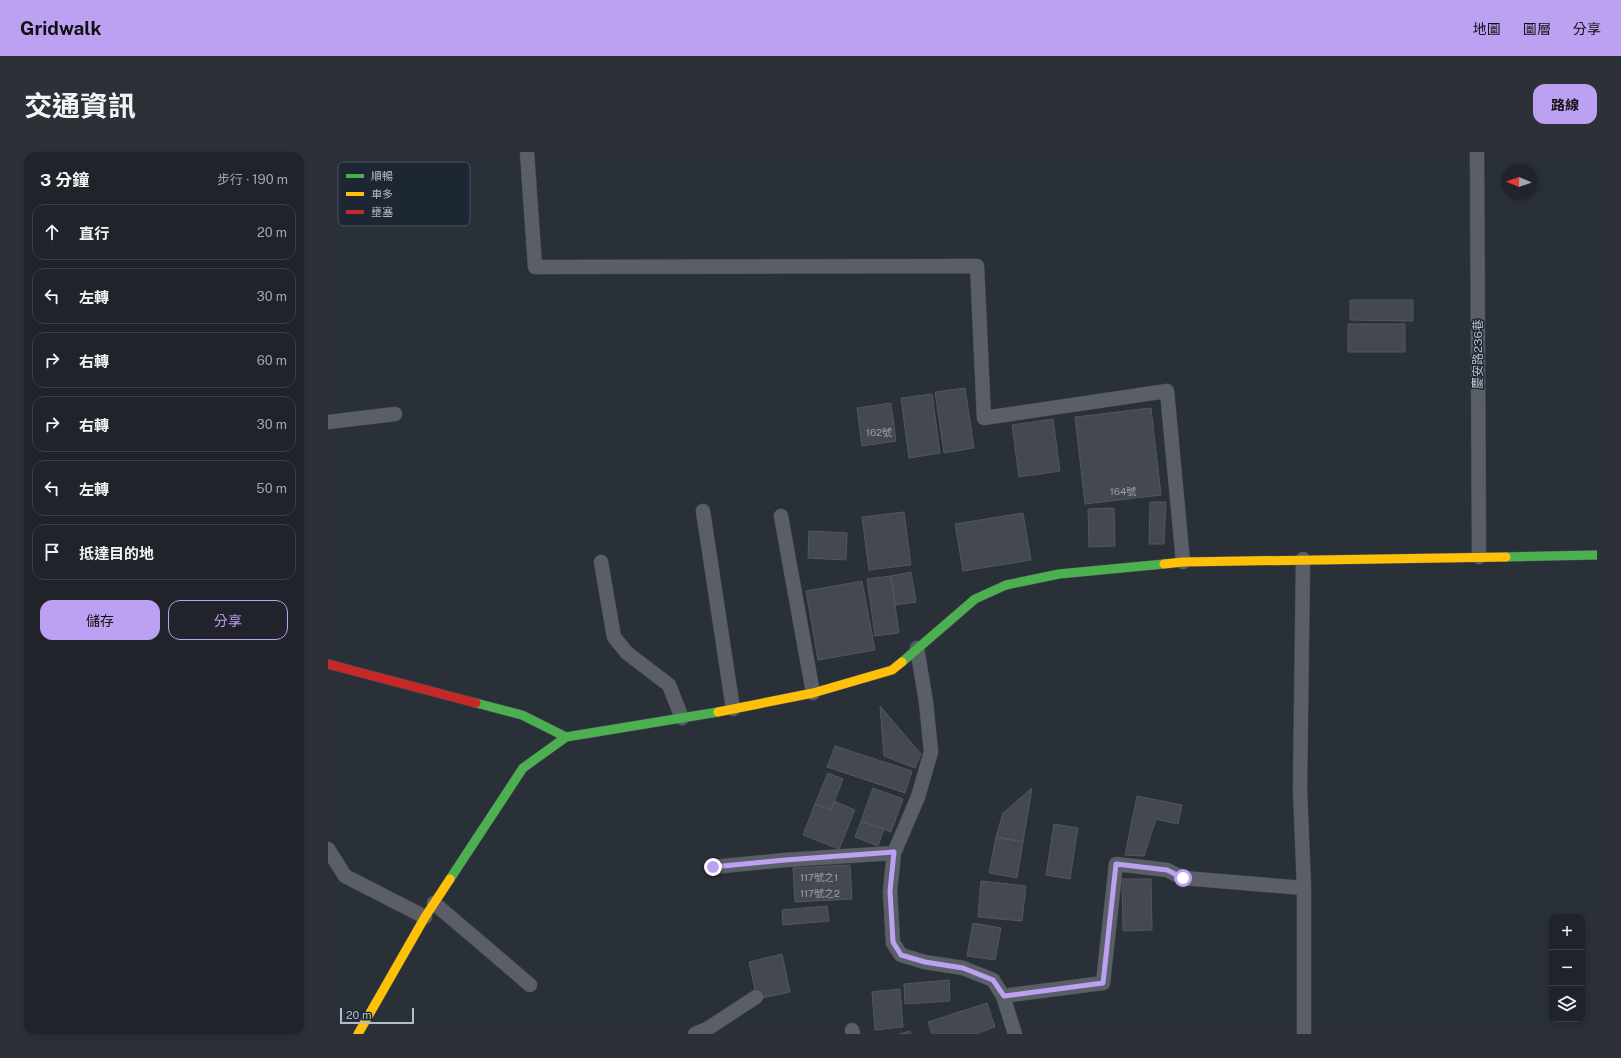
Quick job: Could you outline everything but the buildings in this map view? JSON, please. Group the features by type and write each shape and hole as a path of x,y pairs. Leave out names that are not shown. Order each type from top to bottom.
{"street":[{"path":"358,1034 425,918 524,768 566,737 733,709 813,693 892,670 975,599 1006,585 1059,574 1183,562 1597,555"},
{"path":"328,664 522,715 566,737"}],"lane":[{"path":"527,152 535,267 977,266 984,418 1167,391 1183,562"},
{"name":"慶安路236巷","path":"1477,152 1480,556"},
{"path":"328,422 394,414"},
{"path":"703,510 733,709"},
{"path":"781,516 813,693"},
{"path":"1304,559 1300,790 1304,888 1304,1034"},
{"path":"601,562 614,637 627,653 669,684 682,718"},
{"path":"917,648 926,702 930,752 918,797 894,852 890,891 893,942 901,955 925,962 963,968 993,980 1004,996 1014,1034"},
{"path":"328,849 345,876 425,918"},
{"path":"713,867 894,852"},
{"path":"1004,996 1103,983 1116,864 1167,870 1183,878 1304,888"},
{"path":"434,904 530,985"},
{"path":"695,1034 707,1029 756,996"}],"traffic: fast":[{"path":"1506,557 1597,555"},
{"path":"902,662 975,599 1006,585 1059,574 1164,564"},
{"path":"476,703 522,715 566,737"},
{"path":"450,879 523,768 566,737 718,712"}],"traffic: slow":[{"path":"1164,564 1183,562 1506,557"},
{"path":"718,712 813,693 892,670 902,662"},
{"path":"358,1034 425,917 450,879"}],"traffic: jam":[{"path":"328,664 476,703"}],"route":[{"path":"713,867 894,852 890,885 893,942 901,955 925,962 963,968 993,980 1004,996 1103,983 1116,864 1167,870 1183,878"}]}
